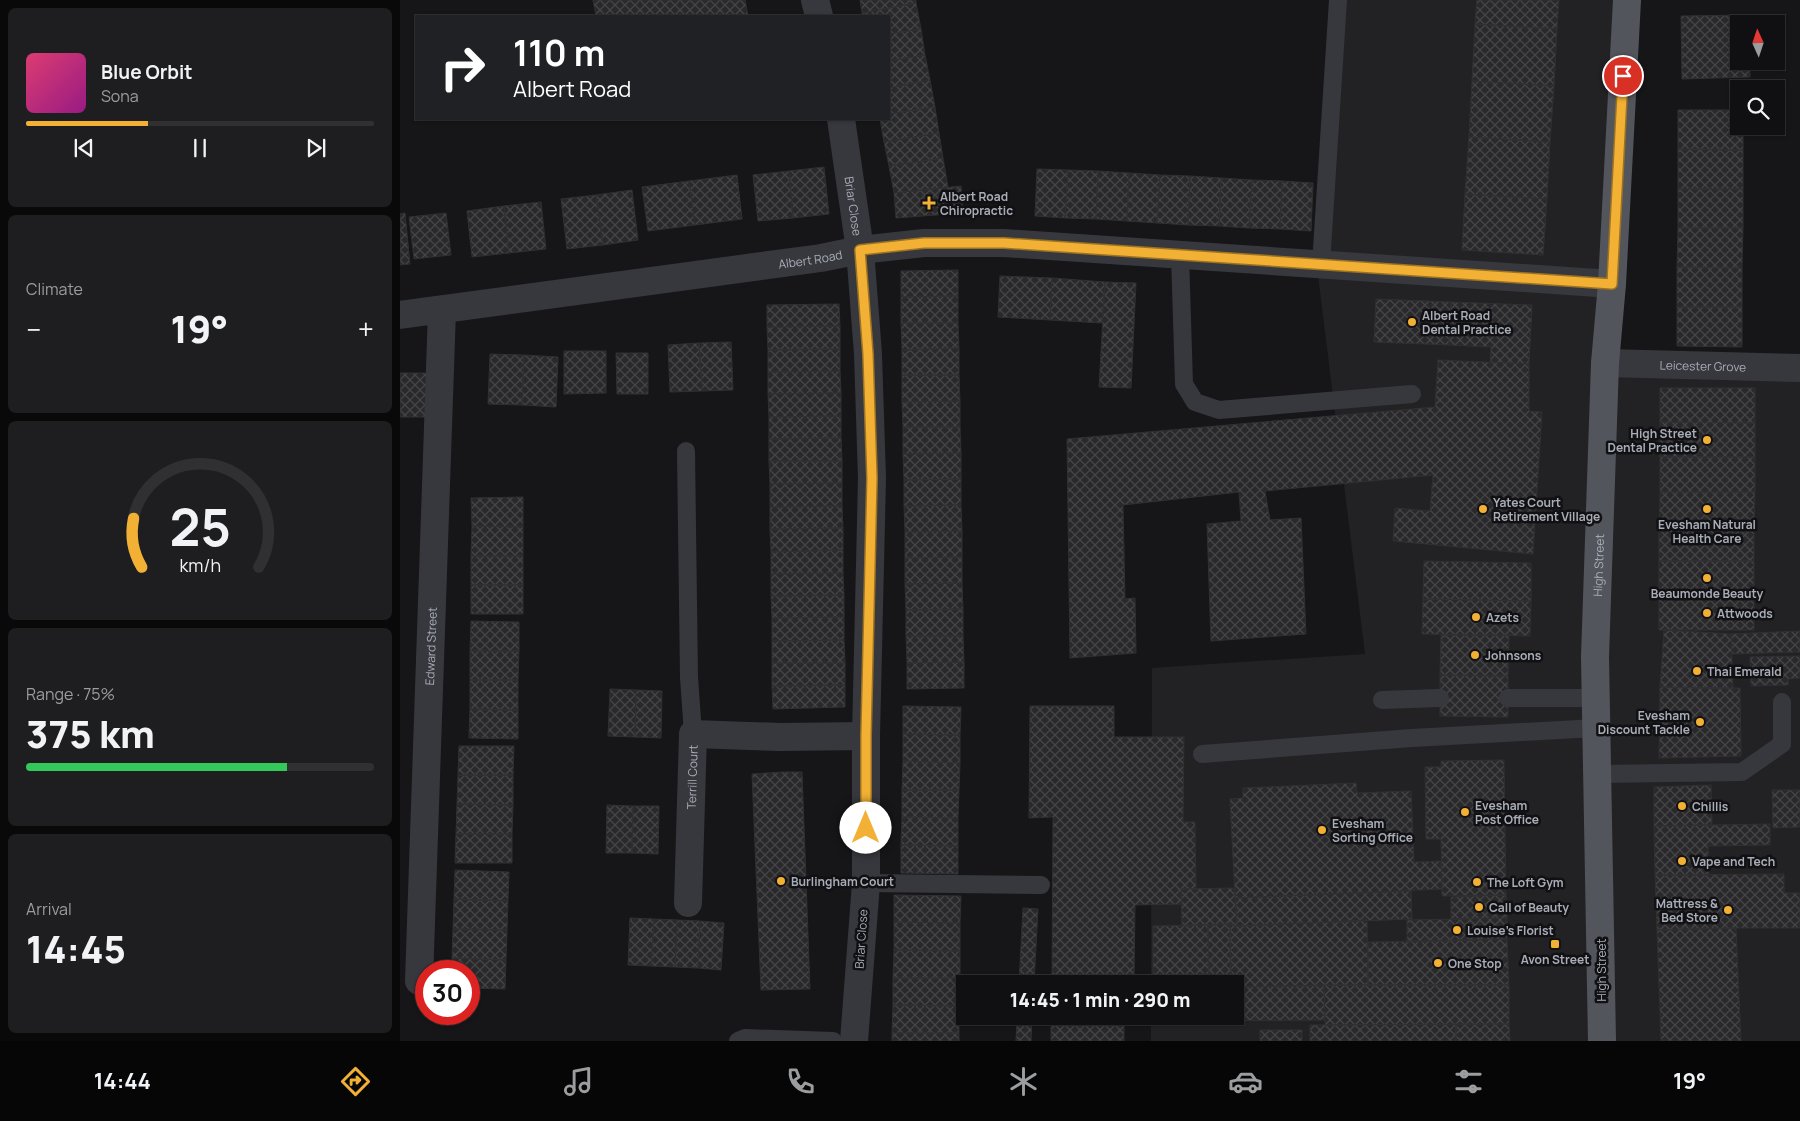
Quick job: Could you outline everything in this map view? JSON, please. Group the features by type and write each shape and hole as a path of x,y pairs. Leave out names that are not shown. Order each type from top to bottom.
{"main road":[{"name":"High Street","path":"1602,1041 1595,647 1605,363 1612,284 1627,0"}],"street":[{"path":"815,0 819,15"},
{"name":"Briar Close","path":"841,120 860,250 868,354 872,478 866,736 866,883 854,1041"},
{"name":"Albert Road","path":"400,316 820,258 860,250 924,243 1004,243 1612,284"},
{"name":"Edward Street","path":"420,960 442,310"},
{"name":"Leicester Grove","path":"1605,363 1800,368"},
{"name":"Terrill Court","path":"688,903 693,734 780,737 866,736"}],"lane":[{"path":"1321,264 1338,0"},
{"path":"1180,255 1184,384 1195,402 1219,410 1412,394"},
{"path":"686,451 690,677 693,734"},
{"path":"1382,700 1440,698"},
{"path":"1508,698 1596,698"},
{"path":"1598,774 1742,772 1782,744 1782,702"},
{"path":"1202,754 1412,738 1596,728"},
{"path":"866,883 1041,886"},
{"path":"738,1041 745,1038 833,1041"}],"shaded area":[{"path":"1330,0 1634,0 1612,367 1800,377 1800,1041 1151,1041 1151,1025 1244,1025 1244,975 1151,975 1152,668 1365,654 1316,259"}],"building":[{"path":"593,0 745,0 748,15 696,14 596,15"},
{"path":"860,0 916,0 916,3 862,13"},
{"path":"1477,0 1559,0 1557,29 1475,24"},
{"path":"916,3 921,29 890,34 890,15 862,15 862,13"},
{"path":"1730,15 1730,70 1750,70 1750,77 1682,79 1681,16"},
{"path":"1475,24 1557,29 1554,86 1472,81"},
{"path":"921,29 925,55 890,61 890,34"},
{"path":"925,55 930,80 890,88 890,61"},
{"path":"930,80 935,107 890,114 890,88"},
{"path":"1472,81 1554,86 1550,142 1469,137"},
{"path":"935,107 939,133 884,142 880,120 890,120 890,114"},
{"path":"1678,110 1730,110 1730,135 1743,135 1743,150 1678,149"},
{"path":"939,133 943,158 889,166 884,142"},
{"path":"1469,137 1550,142 1547,199 1465,194"},
{"path":"1678,149 1743,150 1743,189 1678,189"},
{"path":"943,158 948,187 894,193 889,166"},
{"path":"824,167 829,214 793,218 789,171"},
{"path":"1037,169 1068,170 1065,218 1035,216"},
{"path":"1068,170 1098,171 1096,219 1065,218"},
{"path":"789,171 793,218 758,221 753,175"},
{"path":"1098,171 1129,173 1127,221 1096,219"},
{"path":"1129,173 1160,175 1157,223 1127,221"},
{"path":"737,175 742,219 695,225 689,181"},
{"path":"1160,175 1190,176 1188,225 1157,223"},
{"path":"1190,176 1221,178 1219,226 1188,225"},
{"path":"1221,178 1252,180 1249,228 1219,226"},
{"path":"1252,180 1282,181 1280,229 1249,228"},
{"path":"689,181 695,225 648,231 642,187"},
{"path":"1282,181 1313,183 1311,231 1280,229"},
{"name":"Albert Road Chiropractic","path":"961,186 963,213 896,218 894,193"},
{"path":"1678,189 1743,189 1743,228 1678,228"},
{"path":"632,190 638,240 603,245 596,195"},
{"path":"1465,194 1547,199 1543,255 1462,250"},
{"path":"596,195 603,245 567,249 561,199"},
{"path":"541,202 546,249 509,253 504,206"},
{"path":"504,206 509,253 472,257 467,211"},
{"path":"405,213 410,264 400,265 400,214"},
{"path":"446,213 451,255 414,259 409,217"},
{"path":"1678,228 1743,228 1742,268 1677,267"},
{"path":"1677,267 1742,268 1742,307 1677,307"},
{"path":"958,270 958,296 901,297 901,271"},
{"path":"1000,276 1052,278 1050,320 998,317"},
{"path":"1052,278 1105,282 1102,323 1050,320"},
{"path":"1105,282 1136,283 1131,388 1099,387"},
{"path":"958,296 958,323 901,323 901,297"},
{"name":"Albert Road Dental Practice","path":"1376,299 1451,302 1449,345 1374,342"},
{"path":"1451,302 1532,305 1529,364 1490,362 1491,347 1449,345"},
{"path":"839,304 840,326 767,327 767,305"},
{"path":"1677,307 1742,307 1742,347 1677,346"},
{"path":"901,323 958,323 959,348 902,350"},
{"path":"840,326 840,349 768,350 767,327"},
{"path":"731,342 733,390 702,391 699,343"},
{"path":"699,343 702,391 670,392 668,345"},
{"path":"959,348 959,375 902,375 902,350"},
{"path":"840,349 840,371 768,372 768,350"},
{"path":"564,351 606,351 606,393 564,394"},
{"path":"616,353 648,353 648,394 617,394"},
{"path":"490,354 524,355 522,405 488,404"},
{"path":"524,355 558,357 556,407 522,405"},
{"name":"Yates Court Retirement Village","path":"1438,360 1529,364 1529,411 1542,412 1533,554 1393,541 1395,508 1430,511 1433,475 1265,491 1270,520 1301,518 1306,634 1211,641 1207,524 1241,521 1239,492 1123,505 1125,599 1135,598 1136,653 1070,658 1067,439 1435,407"},
{"path":"840,371 841,393 768,394 768,372"},
{"path":"400,373 427,373 426,417 400,417"},
{"path":"902,375 959,375 960,401 902,402"},
{"path":"1660,388 1755,388 1755,423 1660,422"},
{"path":"841,393 841,416 769,417 768,394"},
{"path":"960,401 960,427 903,427 902,402"},
{"path":"841,416 841,438 769,439 769,417"},
{"name":"High Street Dental Practice","path":"1660,422 1755,423 1755,457 1660,457"},
{"path":"903,427 960,427 961,453 903,454"},
{"path":"841,438 842,461 769,461 769,439"},
{"path":"961,453 961,479 904,480 903,454"},
{"path":"1660,457 1755,457 1755,492 1660,492"},
{"path":"769,461 842,461 842,483 770,484"},
{"path":"961,479 961,505 904,506 904,480"},
{"path":"842,483 842,506 770,507 770,484"},
{"name":"Evesham Natural Health Care","path":"1660,492 1755,492 1754,526 1659,526"},
{"path":"523,497 523,527 472,526 471,498"},
{"path":"961,505 962,531 905,532 904,506"},
{"path":"842,506 843,528 770,529 770,507"},
{"path":"472,526 523,527 523,556 471,556"},
{"path":"1659,526 1754,526 1754,561 1659,561"},
{"path":"843,528 843,550 771,552 770,529"},
{"path":"962,531 962,557 905,558 905,532"},
{"path":"843,550 843,573 771,574 771,552"},
{"path":"471,556 523,556 523,585 471,585"},
{"path":"962,557 962,583 905,584 905,558"},
{"path":"1424,561 1531,563 1531,601 1423,599"},
{"name":"Beaumonde Beauty","path":"1659,561 1754,561 1754,596 1659,595"},
{"path":"843,573 844,595 771,596 771,574"},
{"path":"962,583 963,609 906,610 905,584"},
{"path":"471,585 523,585 523,614 471,614"},
{"path":"844,595 844,617 772,618 771,596"},
{"name":"Attwoods","path":"1659,595 1754,596 1754,630 1659,630"},
{"name":"Azets","path":"1423,599 1531,601 1530,636 1422,634"},
{"path":"963,609 963,636 906,636 906,610"},
{"path":"844,617 844,640 772,641 772,618"},
{"path":"471,621 519,622 519,651 470,651"},
{"name":"Thai Emerald","path":"1664,630 1731,634 1733,689 1660,687"},
{"path":"1800,631 1800,652 1732,654 1731,634"},
{"name":"Johnsons","path":"1441,635 1509,635 1508,676 1440,675"},
{"path":"906,636 963,636 964,662 907,663"},
{"path":"844,640 845,663 772,663 772,641"},
{"path":"470,651 519,651 518,680 470,680"},
{"path":"1800,656 1800,678 1788,679 1788,685 1751,686 1750,657"},
{"path":"964,662 964,688 907,689 907,663"},
{"path":"772,663 845,663 845,685 772,686"},
{"path":"1440,675 1508,676 1508,717 1440,716"},
{"path":"470,680 518,680 518,710 470,709"},
{"path":"845,685 845,707 773,709 772,686"},
{"name":"Evesham Discount Tackle","path":"1660,687 1740,688 1741,756 1659,758"},
{"path":"610,689 636,690 635,737 608,736"},
{"path":"636,690 662,691 661,738 635,737"},
{"path":"903,706 961,707 960,735 903,734"},
{"path":"1030,706 1114,706 1114,737 1184,737 1183,822 1195,822 1196,889 1181,889 1182,904 1135,905 1134,975 1052,975 1053,817 1029,818"},
{"path":"470,709 518,710 518,739 469,738"},
{"path":"903,734 960,735 960,763 903,761"},
{"path":"459,746 514,746 513,775 458,775"},
{"name":"Evesham Post Office","path":"1504,760 1506,895 1442,896 1441,839 1426,839 1425,767 1441,767 1441,761"},
{"path":"903,761 960,763 959,790 902,790"},
{"name":"Burlingham Court","path":"802,772 810,989 761,990 752,774"},
{"path":"458,775 513,775 513,805 457,804"},
{"name":"Evesham Sorting Office","path":"1356,783 1357,793 1411,791 1414,862 1441,861 1442,889 1235,898 1230,799 1243,798 1243,788"},
{"name":"Chillis","path":"1711,785 1712,825 1654,826 1654,787"},
{"path":"902,790 959,790 958,818 902,817"},
{"path":"1772,790 1800,790 1800,827 1773,828"},
{"path":"457,804 513,805 512,834 456,834"},
{"path":"607,805 633,806 632,853 606,853"},
{"path":"633,806 659,806 658,854 632,853"},
{"path":"902,817 958,818 958,846 901,845"},
{"name":"Vape and Tech","path":"1770,824 1770,845 1708,846 1709,875 1655,875 1654,826"},
{"path":"456,834 512,834 512,863 455,863"},
{"path":"901,845 958,846 958,874 901,873"},
{"path":"455,870 509,872 508,901 454,899"},
{"name":"Mattress & Bed Store","path":"1784,874 1784,893 1800,893 1800,928 1657,930 1655,875"},
{"path":"1235,888 1237,926 1230,924 1182,926 1181,889"},
{"path":"1411,891 1412,919 1237,926 1235,898"},
{"path":"894,895 961,896 960,923 894,922"},
{"name":"Call of Beauty","path":"1506,895 1507,918 1451,919 1451,897"},
{"path":"454,899 508,901 507,930 453,929"},
{"path":"1023,908 1038,909 1034,975 1019,975"},
{"path":"630,918 654,919 651,966 628,965"},
{"name":"Louise’s Florist","path":"1507,918 1507,939 1407,942 1407,920"},
{"path":"654,919 677,920 675,967 651,966"},
{"path":"677,920 700,921 698,968 675,967"},
{"path":"1367,920 1368,985 1244,987 1244,975 1231,975 1230,924 1237,926"},
{"path":"700,921 724,923 721,970 698,968"},
{"path":"894,922 960,923 960,951 894,950"},
{"path":"1230,924 1231,975 1184,975 1209,974 1208,925"},
{"path":"1208,925 1209,974 1153,975 1153,926"},
{"path":"1736,928 1741,1041 1661,1041 1657,930"},
{"path":"453,929 507,930 506,960 452,958"},
{"name":"One Stop","path":"1507,939 1509,985 1368,985 1368,942"},
{"path":"894,950 960,951 960,975 956,975 956,978 893,978"},
{"path":"452,958 506,960 505,989 480,988 480,960 452,960"},
{"path":"893,978 956,978 956,1006 893,1005"},
{"path":"1324,985 1509,985 1509,1024 1325,1025"},
{"path":"1324,985 1325,1020 1244,1021 1244,987"},
{"path":"893,1005 956,1006 956,1025 959,1025 959,1033 892,1033"},
{"path":"1456,1024 1509,1024 1510,1041 1456,1041"},
{"path":"1456,1024 1456,1041 1310,1041 1310,1025"},
{"path":"1017,1025 1032,1025 1031,1041 1016,1041"},
{"path":"1051,1025 1124,1025 1124,1041 1051,1041"},
{"path":"1260,1030 1302,1030 1302,1041 1260,1041"},
{"path":"892,1033 959,1033 959,1041 892,1041"}],"place":[{"name":"Albert Road Chiropractic","path":"929,203"},
{"name":"Albert Road Dental Practice","path":"1412,322"},
{"name":"High Street Dental Practice","path":"1707,440"},
{"name":"Yates Court Retirement Village","path":"1483,509"},
{"name":"Evesham Natural Health Care","path":"1707,509"},
{"name":"Beaumonde Beauty","path":"1707,578"},
{"name":"Attwoods","path":"1707,613"},
{"name":"Azets","path":"1476,617"},
{"name":"Johnsons","path":"1475,655"},
{"name":"Thai Emerald","path":"1697,671"},
{"name":"Evesham Discount Tackle","path":"1700,722"},
{"name":"Chillis","path":"1682,806"},
{"name":"Evesham Post Office","path":"1465,812"},
{"name":"Evesham Sorting Office","path":"1322,830"},
{"name":"Vape and Tech","path":"1682,861"},
{"name":"Burlingham Court","path":"781,881"},
{"name":"The Loft Gym","path":"1477,882"},
{"name":"Call of Beauty","path":"1479,907"},
{"name":"Mattress & Bed Store","path":"1728,910"},
{"name":"Louise’s Florist","path":"1457,930"},
{"name":"Avon Street","path":"1555,944"},
{"name":"One Stop","path":"1438,963"}],"route":[{"path":"866,828 866,736 872,478 868,354 860,250 924,243 1004,243 1612,284 1623,76"}]}
